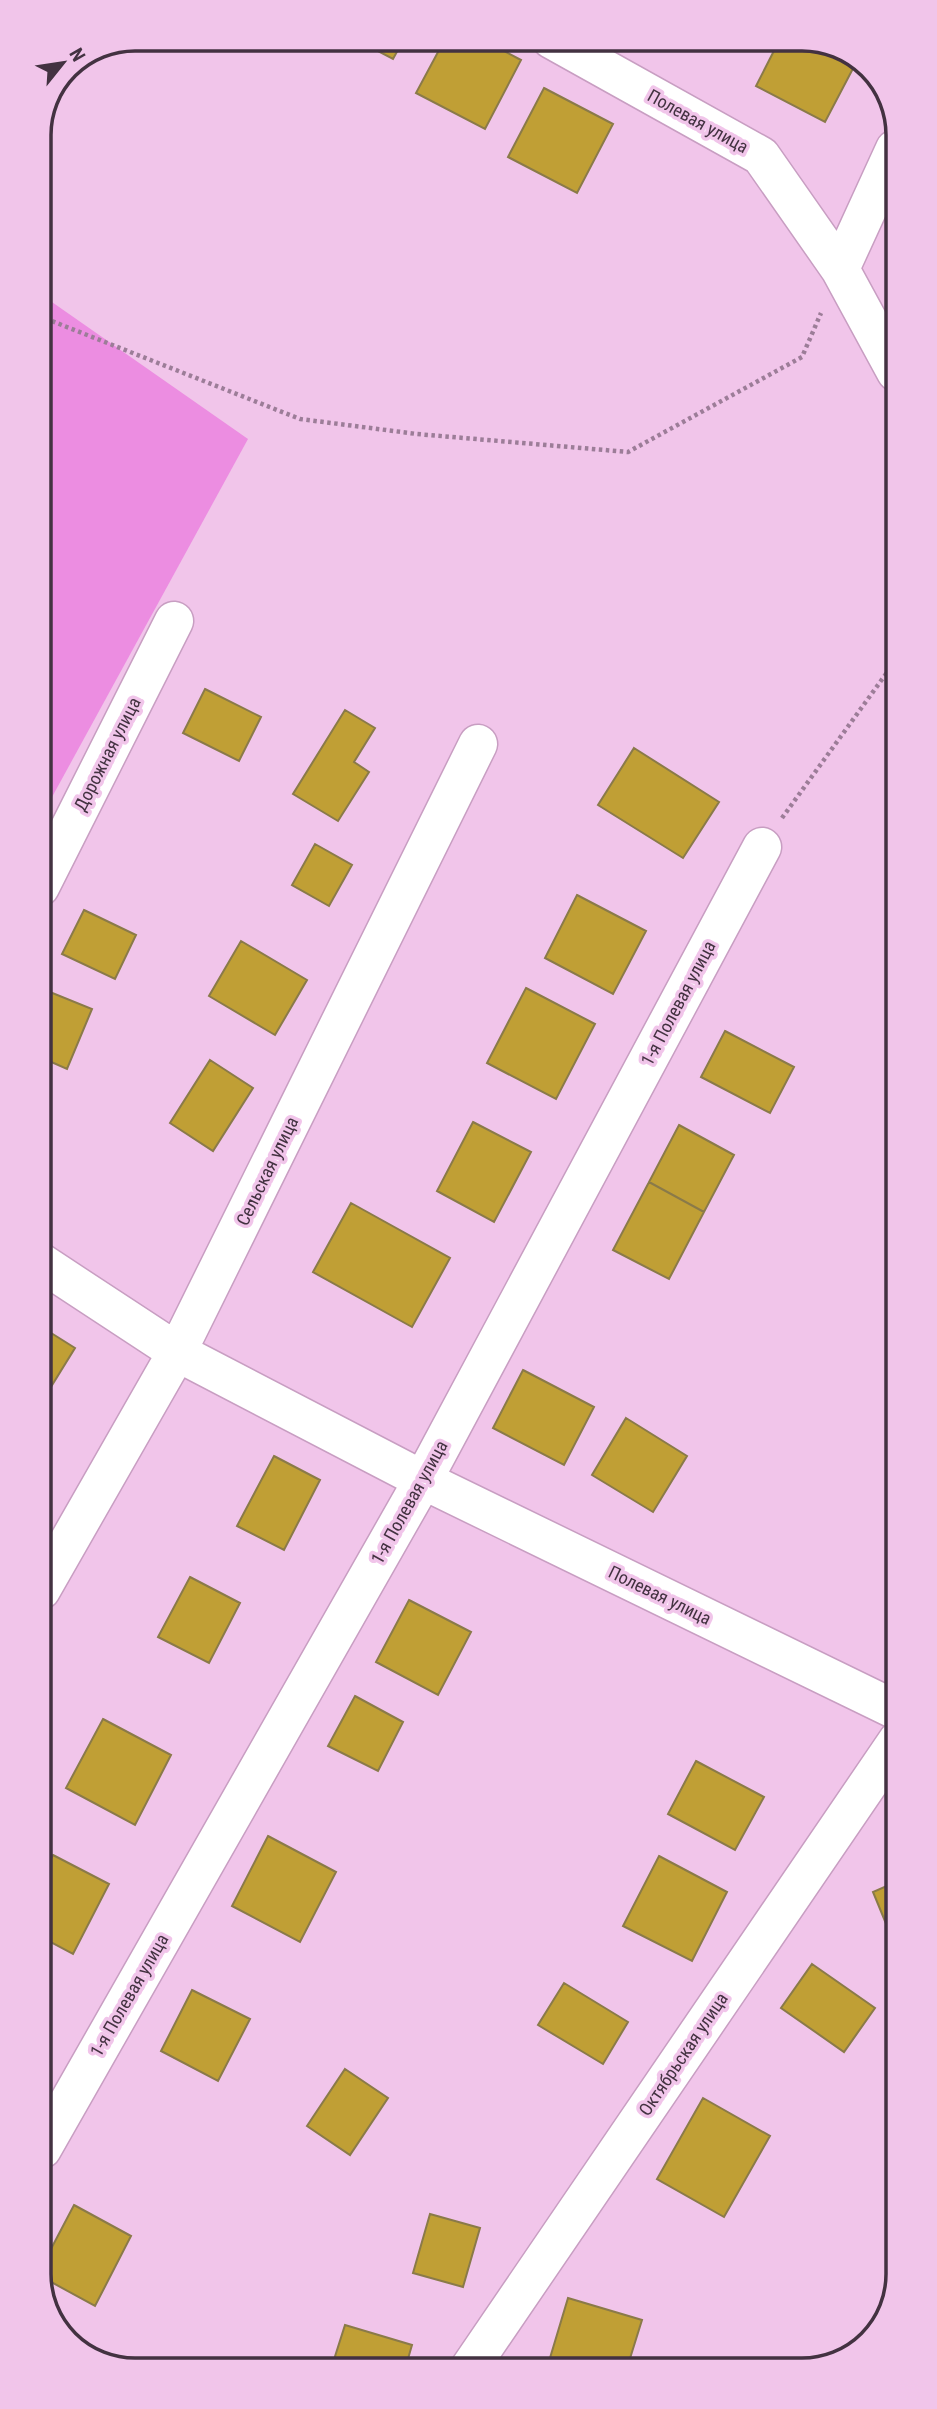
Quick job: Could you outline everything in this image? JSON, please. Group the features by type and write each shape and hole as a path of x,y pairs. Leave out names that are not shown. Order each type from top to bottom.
{"street":[{"name":"Полевая улица","path":"573,51 761,156 840,269 886,355"},
{"path":"840,269 886,169"},
{"name":"Дорожная улица","path":"51,865 174,621"},
{"name":"Сельская улица","path":"51,1572 177,1352 478,744"},
{"name":"1-я Полевая улица","path":"51,2133 423,1480 762,846"},
{"name":"Полевая улица","path":"51,1269 177,1352 423,1480 886,1705"},
{"name":"Октябрьская улица","path":"477,2358 886,1758"}],"path":[{"path":"51,321 300,419 417,434 628,452 802,357 840,269"},
{"path":"762,846 886,674"}],"shaded area":[{"path":"51,301 248,439 51,799"}],"building":[{"path":"378,51 397,51 393,59"},
{"path":"439,51 504,51 521,60 485,129 416,93"},
{"path":"774,51 819,52 835,57 853,68 825,122 756,86"},
{"path":"544,88 613,124 577,193 508,157"},
{"path":"205,689 261,717 239,761 183,733"},
{"path":"345,710 375,728 354,762 369,772 338,821 293,794"},
{"path":"634,748 719,802 683,858 598,805"},
{"path":"315,844 352,865 329,906 292,885"},
{"path":"577,895 646,931 613,994 545,958"},
{"path":"84,910 136,935 115,979 62,954"},
{"path":"241,941 307,980 275,1035 209,996"},
{"path":"526,988 595,1024 556,1099 487,1063"},
{"path":"51,992 92,1009 67,1069 51,1062"},
{"path":"725,1031 794,1067 770,1113 701,1077"},
{"path":"210,1060 253,1088 213,1151 170,1123"},
{"path":"473,1122 531,1152 494,1222 437,1191"},
{"path":"679,1125 734,1155 704,1212 649,1182"},
{"path":"649,1182 704,1212 669,1279 613,1250"},
{"path":"351,1203 450,1258 412,1327 313,1272"},
{"path":"51,1333 75,1348 51,1387"},
{"path":"523,1370 594,1407 564,1465 493,1428"},
{"path":"626,1418 687,1456 653,1512 592,1475"},
{"path":"274,1456 320,1480 284,1550 237,1526"},
{"path":"190,1577 240,1603 209,1663 158,1637"},
{"path":"409,1600 471,1632 438,1695 376,1662"},
{"path":"355,1696 403,1722 378,1771 328,1746"},
{"path":"103,1719 171,1755 135,1825 66,1788"},
{"path":"696,1761 764,1797 735,1850 668,1814"},
{"path":"268,1836 336,1872 300,1942 232,1906"},
{"path":"53,1855 109,1884 73,1954 51,1942"},
{"path":"659,1856 727,1892 692,1961 623,1926"},
{"path":"886,1886 886,1924 873,1892"},
{"path":"812,1964 875,2008 844,2052 781,2008"},
{"path":"564,1983 628,2022 603,2064 538,2025"},
{"path":"192,1990 250,2019 218,2081 161,2051"},
{"path":"345,2069 388,2098 350,2155 307,2126"},
{"path":"703,2098 770,2136 724,2217 657,2179"},
{"path":"74,2205 131,2236 95,2306 51,2282 51,2249"},
{"path":"430,2214 480,2228 463,2287 413,2273"},
{"path":"568,2298 642,2320 630,2358 550,2358"},
{"path":"345,2325 412,2345 408,2358 334,2358"}]}
